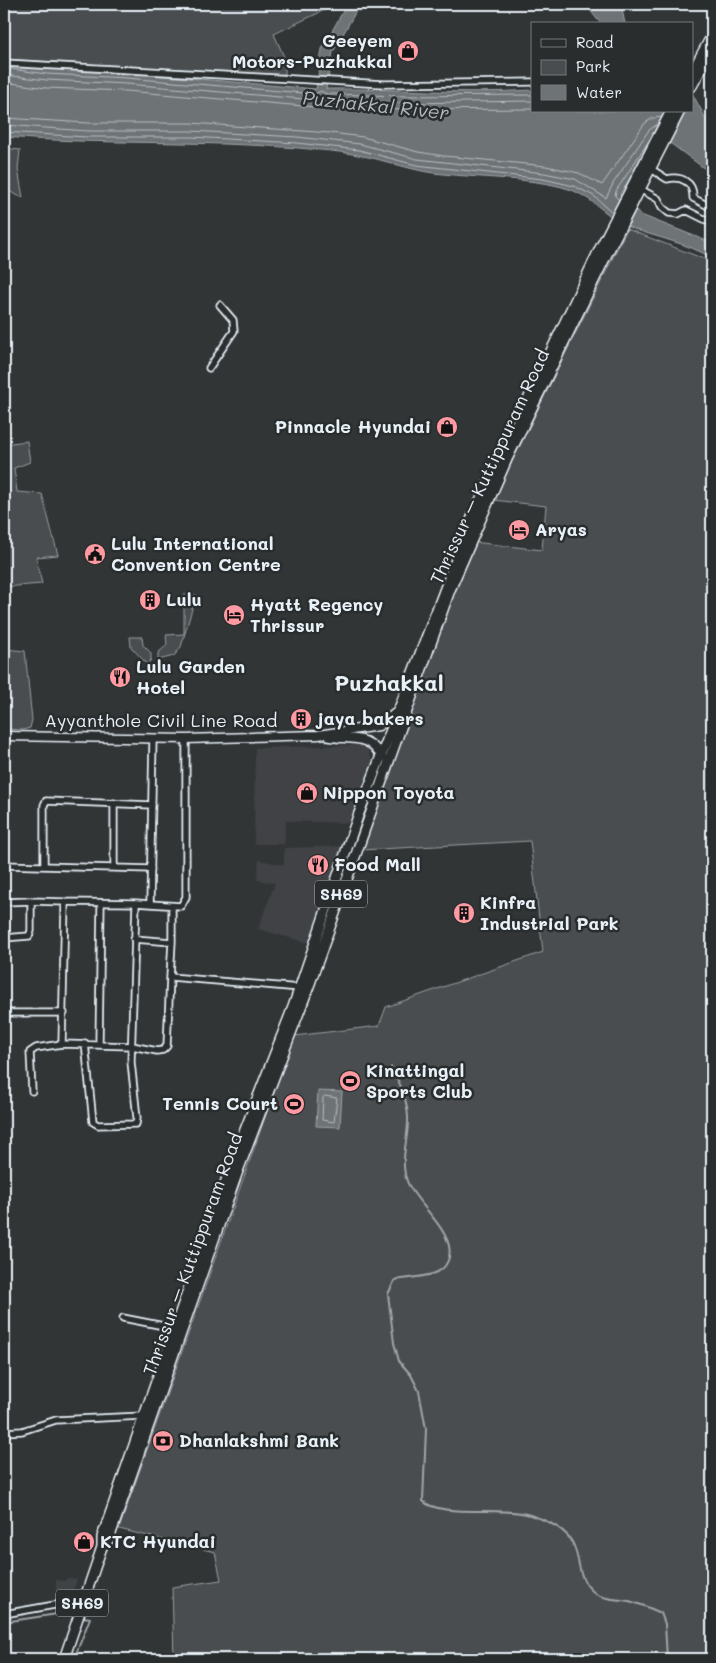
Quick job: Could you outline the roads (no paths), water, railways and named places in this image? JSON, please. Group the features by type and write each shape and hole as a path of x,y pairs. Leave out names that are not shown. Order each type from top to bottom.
{"main road":[{"path":"695,69 711,35"},
{"path":"695,69 712,49"},
{"path":"604,250 628,192 670,112"},
{"name":"Thrissur – Kuttippuram Road","path":"64,1659 102,1547 102,1537 143,1416 232,1164 300,988 358,816 476,516 604,250 638,194 680,112"},
{"name":"Thrissur – Kuttippuram Road","path":"102,1547 109,1539 238,1171 308,989 476,516"},
{"name":"Ayyanthole Civil Line Road","path":"4,736 186,739 318,735 378,726 399,710"},
{"name":"Ayyanthole Civil Line Road","path":"318,735 363,740 375,746 382,758"}],"street":[{"path":"4,62 318,78 393,84 531,82"},
{"path":"651,169 667,180 675,177 684,179 691,186 693,198 712,208"},
{"path":"638,194 658,199 662,207 669,213 678,214 686,210 712,224"},
{"path":"209,368 234,331 232,320 220,306"},
{"path":"150,904 153,738"},
{"path":"4,902 136,903 172,906 184,904 186,897 186,739"},
{"path":"44,866 44,805 46,801 152,805"},
{"path":"114,803 114,867"},
{"path":"4,865 151,869"},
{"path":"4,938 29,936 31,931 31,901"},
{"path":"62,1044 65,902"},
{"path":"99,1044 101,903"},
{"path":"85,1043 92,1118 98,1125 133,1124 137,1122 132,1046 136,903"},
{"path":"32,1091 30,1052 36,1048 85,1043 132,1046 157,1051 163,1050 167,1046 172,906"},
{"path":"134,939 172,942"},
{"path":"170,977 300,988"},
{"path":"4,1013 64,1013"},
{"path":"123,1318 174,1328"},
{"path":"4,1432 22,1432 56,1420 143,1416"},
{"path":"4,1614 83,1600"}],"water":[{"name":"Puzhakkal River","path":"347,4 360,4 333,52 326,89 481,92 531,90 531,112 694,112 694,97 712,130 712,174 659,135 620,194 641,215 712,243 712,258 683,245 631,228 616,220 582,195 545,183 432,173 369,157 298,148 4,137 4,63 48,69 128,73 316,89 322,49"},
{"path":"585,4 621,4 625,22 599,22"},
{"path":"318,1091 342,1092 340,1127 316,1126"}],"waterway":[{"path":"391,1067 402,1091 408,1117 404,1157 407,1181 444,1233 449,1244 449,1255 445,1266 441,1270 429,1275 395,1280 388,1294 394,1343 399,1361 411,1375 419,1391 426,1429 423,1501 431,1506 457,1511 505,1511 519,1513 530,1515 555,1525 570,1538 576,1551 582,1577 596,1594 633,1602 661,1613 665,1624 667,1659"},
{"path":"4,1622 64,1613 72,1614"},
{"path":"74,1659 90,1618 83,1617"}],"place":[{"name":"Geeyem Motors-Puzhakkal","path":"408,51"},
{"name":"Pinnacle Hyundai","path":"447,427"},
{"name":"Aryas","path":"519,530"},
{"name":"Lulu International Convention Centre","path":"95,554"},
{"name":"Lulu","path":"150,600"},
{"name":"Hyatt Regency Thrissur","path":"234,615"},
{"name":"Lulu Garden Hotel","path":"120,677"},
{"name":"jaya bakers","path":"301,719"},
{"name":"Nippon Toyota","path":"307,793"},
{"name":"Food Mall","path":"318,865"},
{"name":"Kinfra Industrial Park","path":"464,913"},
{"name":"Kinattingal Sports Club","path":"350,1081"},
{"name":"Tennis Court","path":"294,1104"},
{"name":"Dhanlakshmi Bank","path":"163,1441"},
{"name":"KTC Hyundai","path":"84,1542"}],"district":[{"name":"Puzhakkal","path":"389,683"}]}
